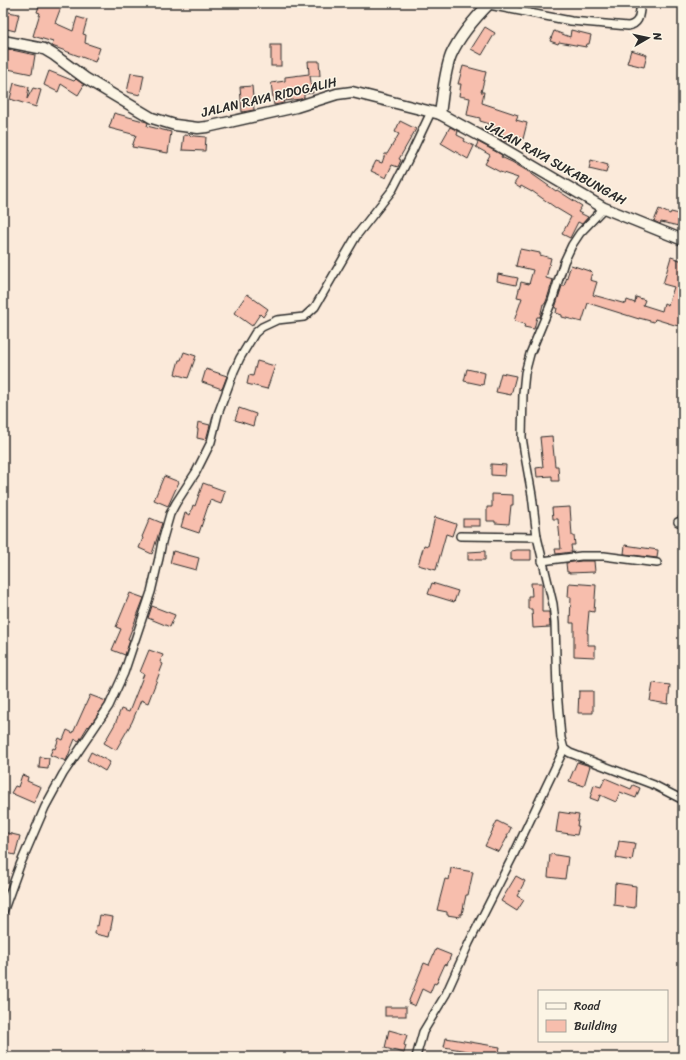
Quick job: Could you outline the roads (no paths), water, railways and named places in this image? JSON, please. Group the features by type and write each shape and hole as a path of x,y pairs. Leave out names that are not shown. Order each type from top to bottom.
{"street":[{"path":"3,912 20,865 45,808 63,774 109,706 124,673 151,592 170,514 176,502 196,472 211,442 218,414 231,378 242,354 255,333 262,327 277,320 304,317 315,307 357,235 393,189 412,152 436,113 451,56 467,28 490,4 571,21 632,26 637,21 641,12 641,3"},
{"name":"JALAN RAYA RIDOGALIH","path":"3,41 44,49 85,78 136,110 152,118 198,128 296,107 337,94 352,92 436,113"},
{"name":"JALAN RAYA SUKABUNGAH","path":"436,113 498,145 604,208 683,240"},
{"path":"416,1057 423,1032 446,994 469,943 513,856 564,749 561,738 557,691 555,623 537,537 532,495 522,437 523,393 527,364 552,301 564,262 580,233 604,208"},
{"path":"460,536 537,537"},
{"path":"542,561 581,556 604,556 657,564"},
{"path":"564,749 570,753 654,785 683,800"}]}
